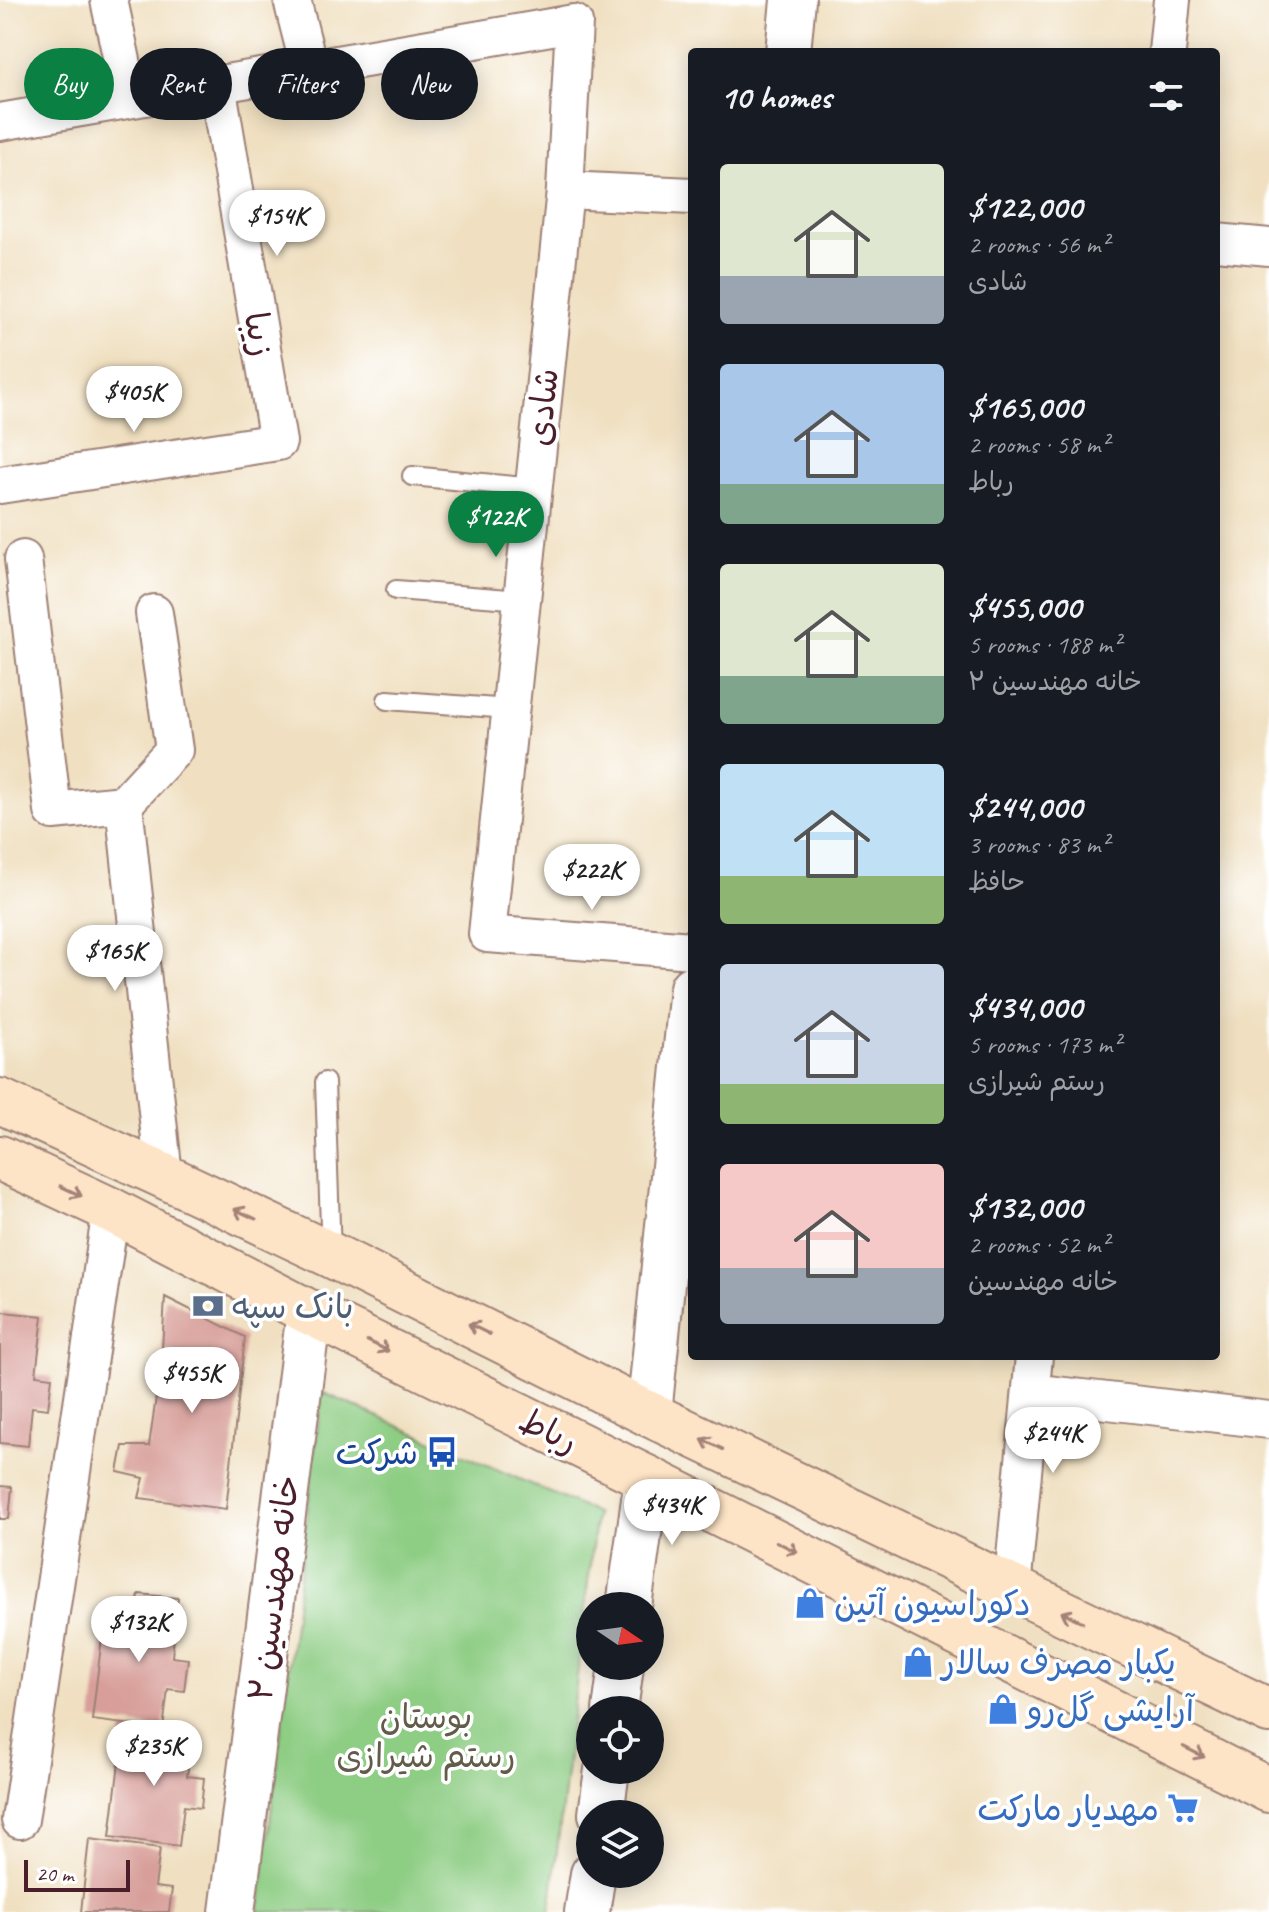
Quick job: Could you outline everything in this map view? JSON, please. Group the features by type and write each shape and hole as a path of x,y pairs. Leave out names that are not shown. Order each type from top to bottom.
{"main road":[{"name":"رباط","path":"0,1101 331,1255 649,1414 1269,1711"},
{"name":"رباط","path":"0,1158 111,1210 309,1312 1269,1790"}],"street":[{"path":"0,122 130,98 109,0"},
{"path":"292,0 304,48"},
{"path":"788,48 793,0"},
{"path":"1167,48 1172,0"},
{"name":"شادی","path":"365,58 574,23 565,190 487,934 688,950"},
{"name":"زیبا","path":"0,485 278,442 223,120"},
{"path":"565,190 688,196"},
{"path":"1220,242 1269,247"},
{"path":"23,559 53,811 124,804 174,750 154,613"},
{"path":"124,804 164,1176"},
{"path":"649,1414 688,1028"},
{"path":"20,1820 111,1210"},
{"name":"خانه مهندسین ۲","path":"232,1912 309,1312"},
{"path":"1012,1589 1034,1360"},
{"path":"1031,1392 1269,1420"},
{"path":"631,1592 647,1478"},
{"path":"587,1912 591,1888"}],"lane":[{"path":"412,476 534,488"},
{"path":"396,590 522,600"},
{"path":"387,700 510,709"},
{"path":"325,1082 331,1255"}],"green space":[{"name":"بوستان رستم شیرازی","path":"322,1392 596,1513 587,1592 576,1592 577,1680 550,1912 259,1912"}],"building":[{"path":"165,1297 245,1337 226,1509 139,1498 144,1478 118,1472 123,1446 149,1446 159,1376 180,1378 182,1355 162,1349"},
{"path":"3,1312 43,1316 36,1375 52,1377 48,1409 32,1407 28,1446 0,1443 0,1333"},
{"path":"0,1486 12,1487 9,1519 0,1519"},
{"path":"139,1594 178,1598 172,1657 188,1659 184,1691 168,1689 163,1729 92,1720 105,1612 136,1615"},
{"path":"123,1729 192,1737 187,1776 204,1778 201,1808 184,1806 179,1846 110,1837"},
{"path":"89,1839 160,1848 155,1887 172,1889 169,1912 81,1912"}],"place":[{"name":"بانک سپه","path":"208,1306"},
{"name":"شرکت","path":"442,1452"},
{"name":"دکوراسیون آتین","path":"810,1603"},
{"name":"یکبار مصرف سالار","path":"918,1662"},
{"name":"آرایشی گل‌رو","path":"1003,1709"},
{"name":"مهدیار مارکت","path":"1183,1808"}]}
